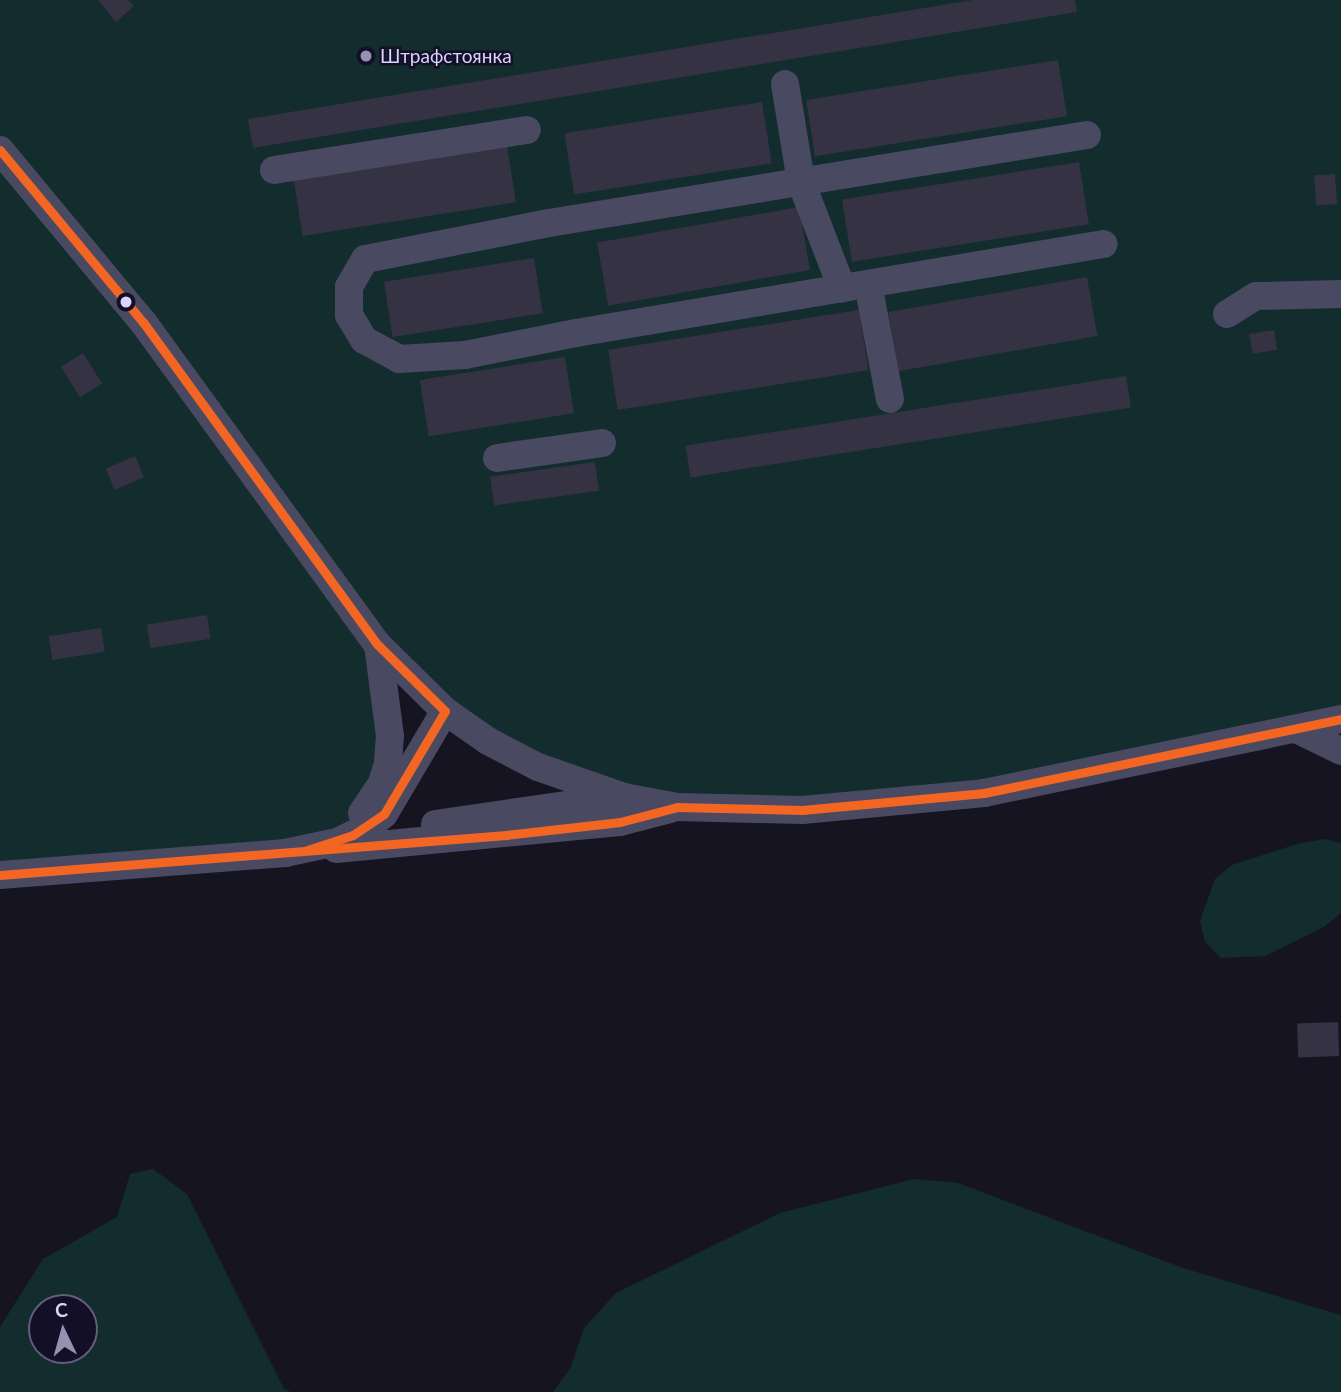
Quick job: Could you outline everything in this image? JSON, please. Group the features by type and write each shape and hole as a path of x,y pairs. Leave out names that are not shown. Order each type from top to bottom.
{"street":[{"path":"785,85 801,182 855,286 890,399"},
{"path":"274,170 527,130"},
{"path":"1087,135 549,223 365,259 349,288 349,315 364,340 399,359 465,355 576,333 1104,244"},
{"path":"0,150 143,322 378,645 444,711 488,741 538,766 624,797 677,807 802,810 984,793 1341,719"},
{"path":"1227,314 1256,296 1341,294"},
{"path":"498,458 602,443"},
{"path":"308,850 362,813 382,783 390,736 378,645"},
{"path":"308,850 353,835 384,814 444,711"},
{"path":"1298,730 1341,751"},
{"path":"308,850 432,825 624,797"},
{"path":"0,875 376,847 620,822 677,807"}],"green space":[{"path":"0,0 1341,0 1341,714 958,796 677,807 538,767 379,646 390,736 362,813 308,850 0,875"},
{"path":"1325,839 1341,843 1341,913 1324,927 1265,956 1221,958 1205,942 1200,921 1215,879 1232,865 1297,844"},
{"path":"153,1169 187,1194 284,1389 291,1392 0,1392 0,1327 43,1259 117,1217 130,1174"},
{"path":"914,1179 958,1183 1183,1268 1341,1315 1341,1392 553,1392 570,1369 584,1328 616,1293 780,1213"}],"building":[{"path":"98,0 128,0 134,6 116,22"},
{"path":"973,0 1075,0 1077,12 253,148 248,119"},
{"path":"1058,60 1067,116 815,156 806,100"},
{"path":"762,102 772,163 574,195 564,133"},
{"path":"507,146 516,202 303,236 294,180"},
{"path":"1079,162 1089,224 852,262 842,200"},
{"path":"1335,174 1337,204 1316,205 1314,175"},
{"path":"799,207 810,270 608,306 597,243"},
{"path":"534,258 543,313 393,337 384,282"},
{"path":"1087,277 1097,336 898,371 888,312"},
{"path":"859,310 869,370 618,410 608,350"},
{"path":"1274,330 1277,350 1252,354 1249,334"},
{"path":"83,353 102,384 80,397 61,367"},
{"path":"565,357 574,413 429,436 420,380"},
{"path":"1126,376 1131,408 690,477 685,446"},
{"path":"135,456 144,477 115,490 106,469"},
{"path":"595,462 599,491 494,505 490,477"},
{"path":"207,615 211,639 151,648 147,625"},
{"path":"101,628 105,652 52,660 49,636"},
{"path":"1338,1022 1339,1056 1298,1057 1297,1023"}],"transit line":[{"path":"0,150 143,322 378,645 445,711 384,814 353,835 307,850"},
{"path":"0,875 506,835 620,822 677,807 802,810 984,793 1341,719"}],"place":[{"name":"Штрафстоянка","path":"366,56"}]}
